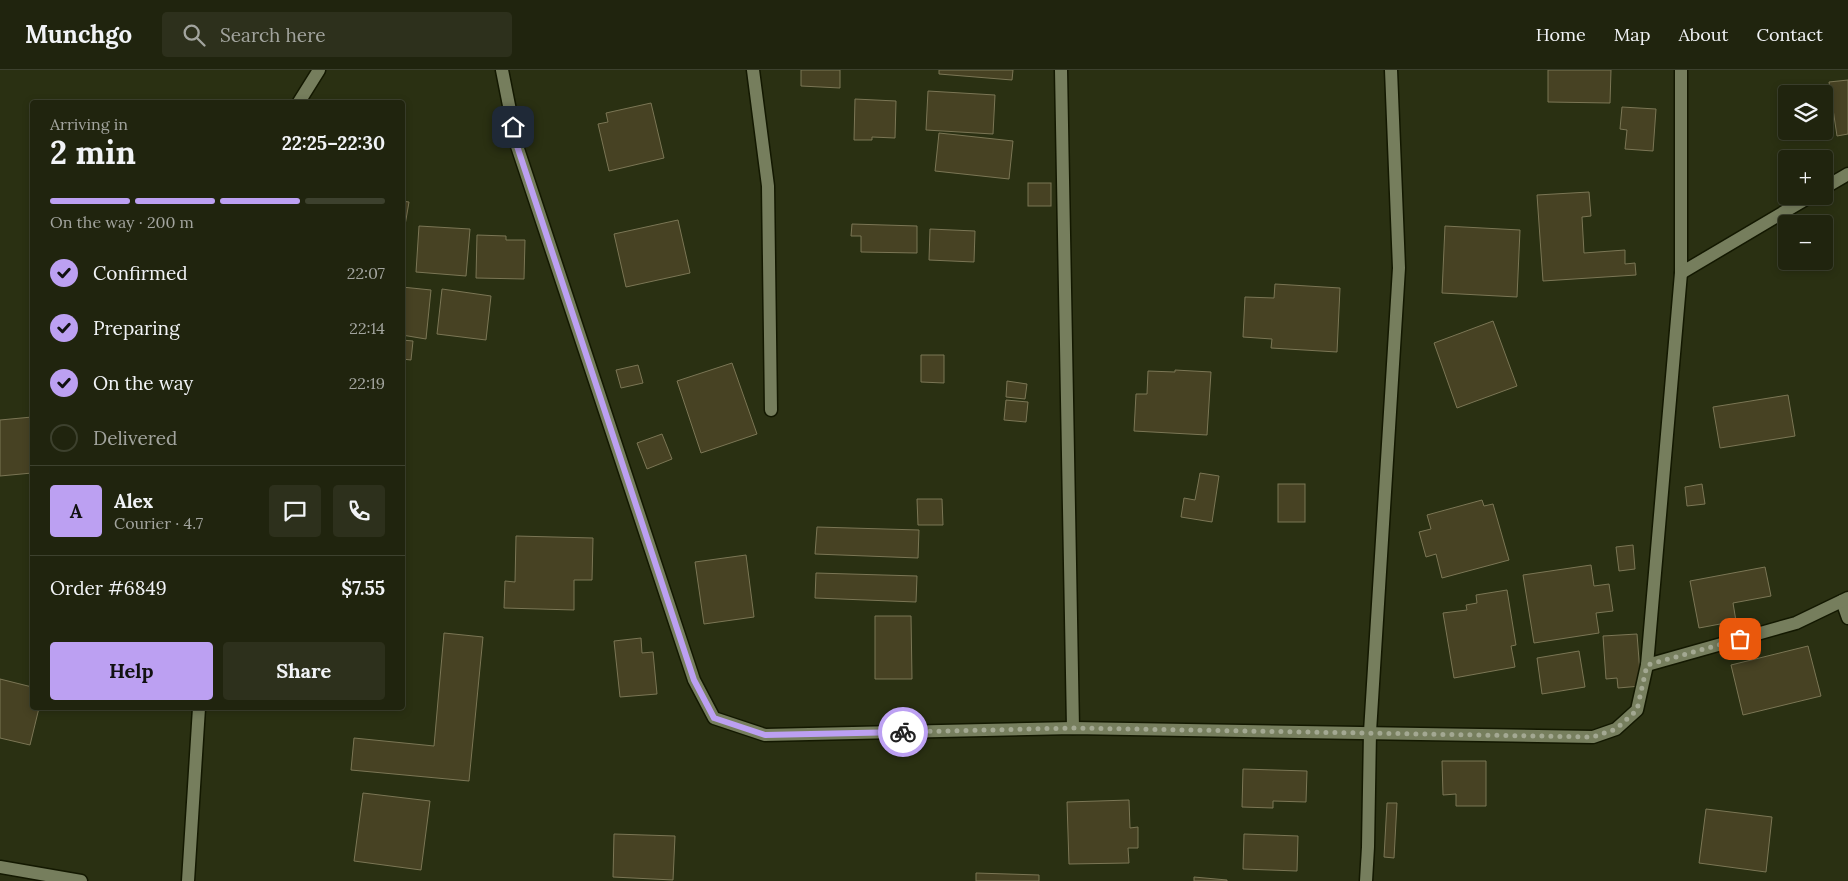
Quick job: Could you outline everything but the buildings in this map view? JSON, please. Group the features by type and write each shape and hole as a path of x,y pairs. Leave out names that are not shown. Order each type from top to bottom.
{"street":[{"path":"299,100 319,70"},
{"path":"502,70 520,155 694,680 714,718 765,735 1073,728 1593,737 1616,729 1637,710 1647,665 1681,273 1681,70"},
{"path":"754,70 768,186 771,410"},
{"path":"1061,70 1073,728"},
{"path":"1366,881 1370,732 1399,268 1391,70"},
{"path":"1833,183 1848,174"},
{"path":"1681,273 1796,205"},
{"path":"1647,665 1796,624 1845,599 1848,618"},
{"path":"188,881 199,710"},
{"path":"0,867 81,881"}],"way so far":[{"path":"903,732 1073,728 1593,737 1616,729 1637,710 1647,665 1740,639"}],"route":[{"path":"513,127 517,146 694,680 714,718 765,735 903,732"}]}
